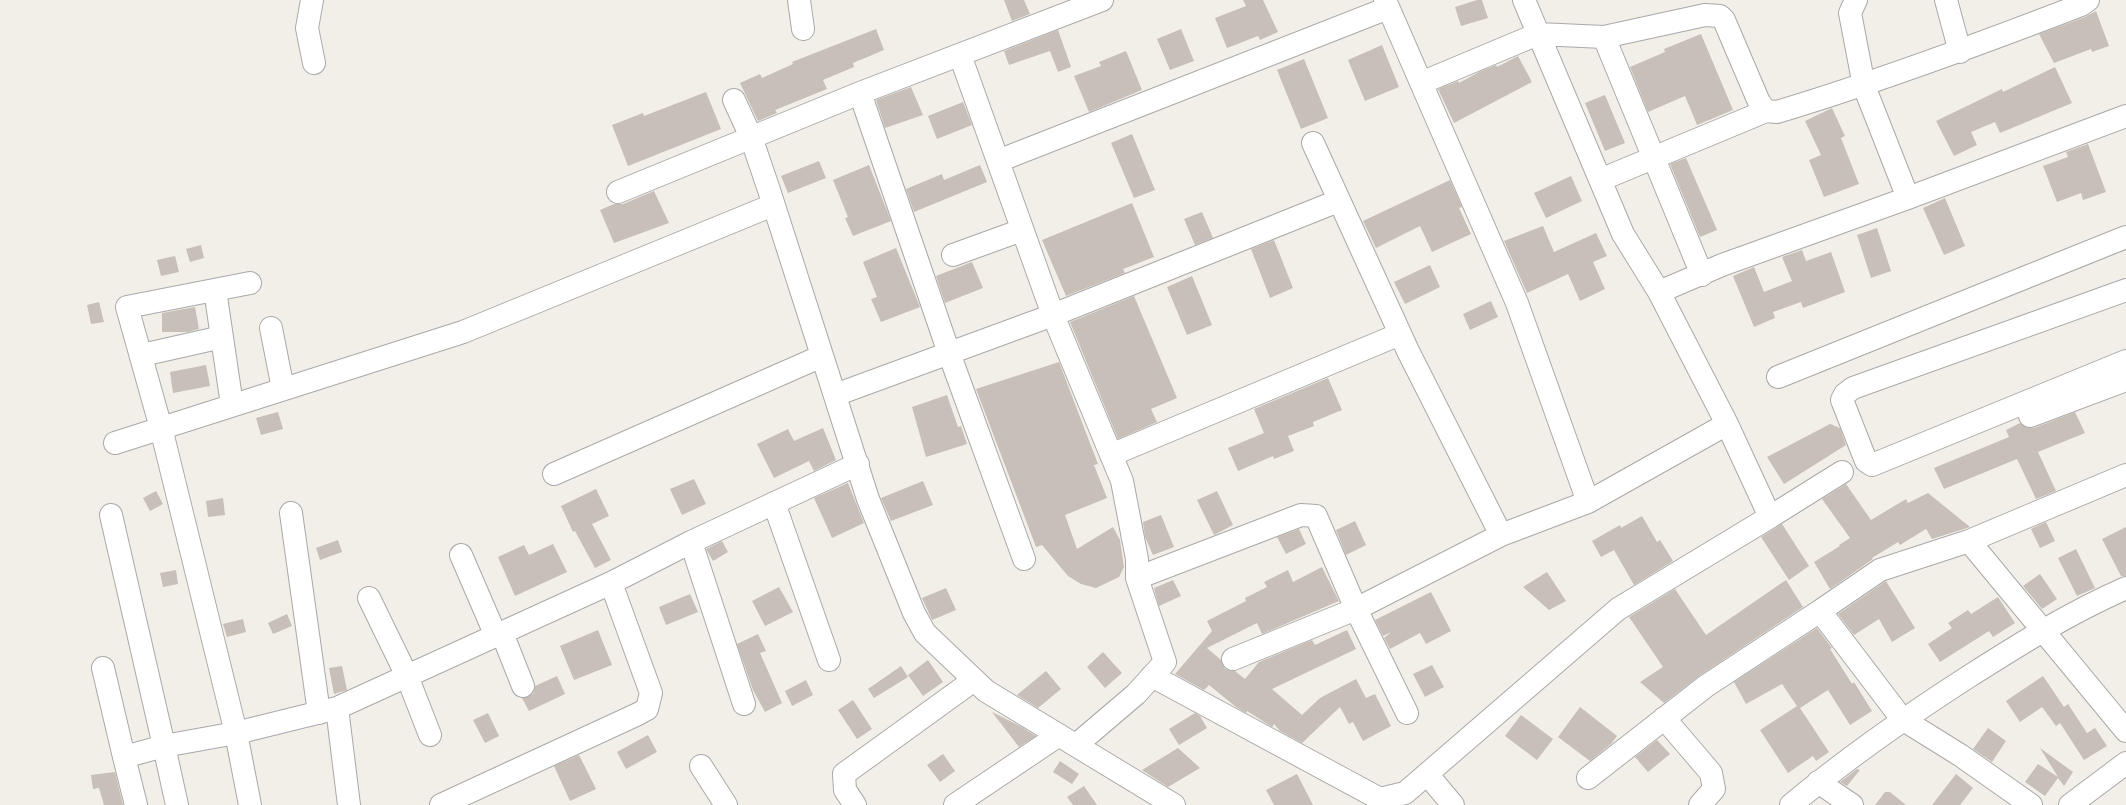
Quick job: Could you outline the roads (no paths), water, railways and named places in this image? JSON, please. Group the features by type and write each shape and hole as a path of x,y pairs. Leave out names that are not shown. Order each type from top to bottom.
{"street":[{"path":"312,0 307,28 314,63"},
{"path":"798,0 803,29"},
{"path":"618,192 860,93 1102,0"},
{"path":"1524,0 1623,234 1660,292 1726,424 1770,517"},
{"path":"1856,0 1850,13 1864,86 1908,198"},
{"path":"1946,0 1960,52"},
{"path":"1600,180 1766,111 1777,112 1864,86 1960,52 2081,5 2088,0"},
{"path":"998,161 1386,4 1517,302 1588,502"},
{"path":"1421,83 1538,34 1604,37 1705,15 1720,16 1724,20 1759,102 1766,111"},
{"path":"1604,37 1702,275"},
{"path":"960,55 1053,316 1122,481 1137,559 1137,578 1165,662 1136,694 1082,740 1078,746"},
{"path":"860,93 949,353 1024,559"},
{"path":"734,100 751,138 858,464 868,499 914,613 925,633 986,691 1078,746 1158,801"},
{"path":"1660,292 1722,265 1908,198 2126,116"},
{"path":"1313,143 1338,201 1400,334 1501,535"},
{"path":"835,396 1053,316 1338,201"},
{"path":"115,443 463,332 773,205"},
{"path":"953,255 1022,230"},
{"path":"1778,377 2126,237"},
{"path":"250,282 128,307 161,428 236,733 250,805"},
{"path":"215,290 232,405"},
{"path":"2126,290 1853,388 1845,394 1842,400 1866,461 1872,465 2126,361"},
{"path":"271,328 283,389"},
{"path":"1111,456 1400,334"},
{"path":"142,355 222,337"},
{"path":"554,474 822,356"},
{"path":"1930,454 2126,380"},
{"path":"1233,659 1356,609 1501,535 1588,502 1726,424"},
{"path":"124,757 164,746 236,733 328,710 407,676 611,583 691,542 858,464"},
{"path":"1152,676 1380,799 1405,793 1618,609 1842,472"},
{"path":"1588,778 1706,686 1880,570 1969,541 2126,475"},
{"path":"774,503 829,660"},
{"path":"291,513 328,710 350,805"},
{"path":"1137,578 1300,515 1316,516 1356,609 1407,713"},
{"path":"111,516 177,805"},
{"path":"1969,541 2126,731"},
{"path":"691,542 744,704"},
{"path":"461,555 523,686"},
{"path":"441,805 647,709 651,693 611,583"},
{"path":"1791,805 1818,782 1902,719 2041,630 2086,606 2126,588"},
{"path":"369,598 407,676 430,735"},
{"path":"1820,611 1902,719 1960,755 2031,805"},
{"path":"103,668 136,805"},
{"path":"855,805 845,790 844,774 974,680"},
{"path":"1664,718 1711,773 1714,789 1700,805"},
{"path":"955,805 1059,736"},
{"path":"2070,805 2126,763"},
{"path":"701,766 726,805"},
{"path":"1427,774 1453,805"},
{"path":"1818,782 1852,805"}]}
